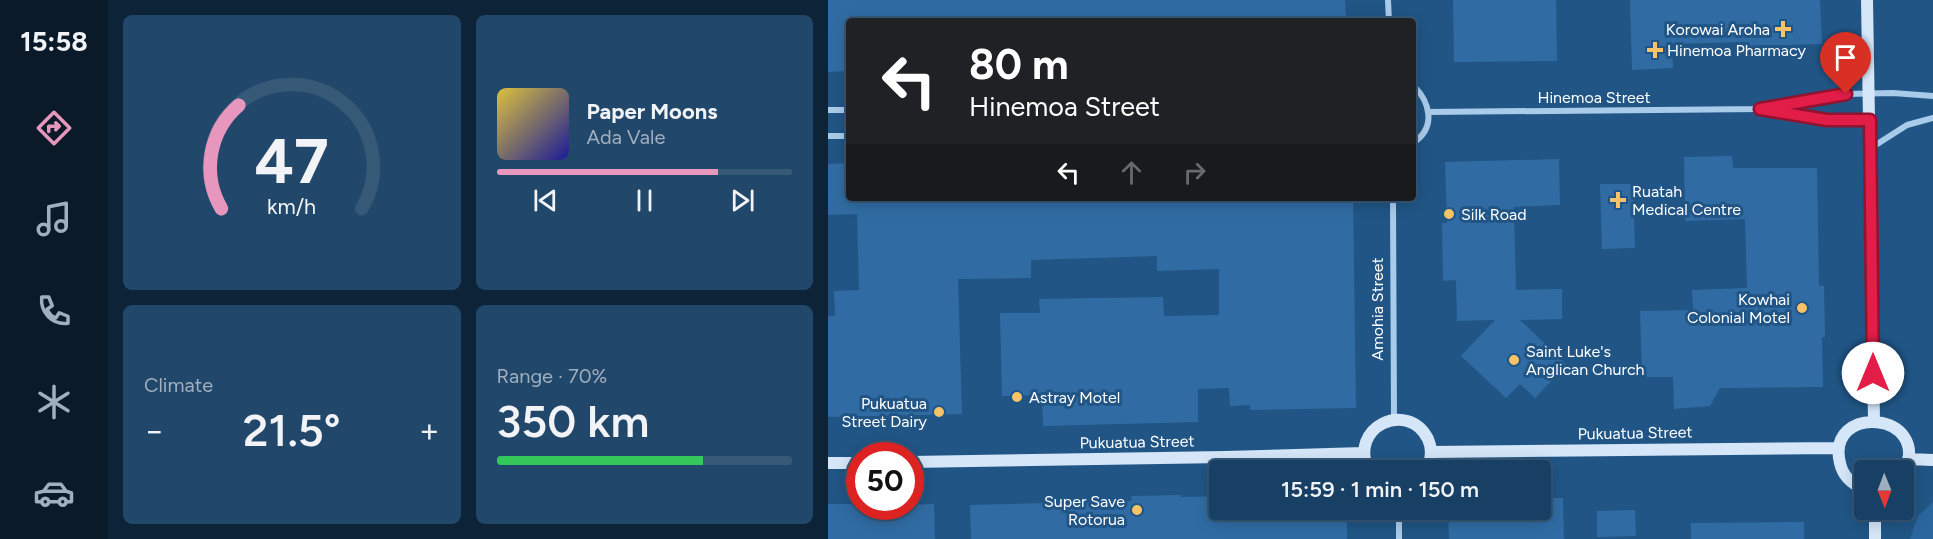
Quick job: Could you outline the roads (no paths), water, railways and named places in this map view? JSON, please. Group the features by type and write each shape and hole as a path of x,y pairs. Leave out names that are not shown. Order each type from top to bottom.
{"main road":[{"path":"1867,0 1874,420"},
{"path":"1365,460 1364,445 1372,430 1394,420 1405,420 1423,432 1429,441 1430,460"},
{"path":"1854,483 1849,480 1839,463 1839,448 1845,435 1861,423 1874,420 1890,425 1899,431 1908,448 1908,459 1933,460"},
{"name":"Pukuatua Street","path":"1431,452 1839,448"},
{"name":"Pukuatua Street","path":"924,462 1364,453"},
{"path":"828,463 846,463"},
{"path":"1875,520 1875,539"}],"street":[{"path":"1388,0 1389,18"},
{"path":"1416,88 1423,95 1428,112 1426,129 1416,140"},
{"name":"Hinemoa Street","path":"1428,112 1760,109 1846,94 1933,96"},
{"name":"Hinemoa Street","path":"1760,109 1827,120 1870,120"},
{"path":"828,110 846,110"},
{"path":"1870,148 1907,124 1933,118"},
{"path":"828,136 846,136"},
{"name":"Amohia Street","path":"1393,201 1394,420"},
{"path":"1399,520 1399,539"}],"place":[{"name":"Korowai Aroha","path":"1783,29"},
{"name":"Hinemoa Pharmacy","path":"1655,50"},
{"name":"Ruatah Medical Centre","path":"1618,200"},
{"name":"Silk Road","path":"1449,214"},
{"name":"Kowhai Colonial Motel","path":"1802,308"},
{"name":"Saint Luke's Anglican Church","path":"1514,360"},
{"name":"Astray Motel","path":"1017,397"},
{"name":"Pukuatua Street Dairy","path":"939,412"},
{"name":"Super Save Rotorua","path":"1137,510"}]}
